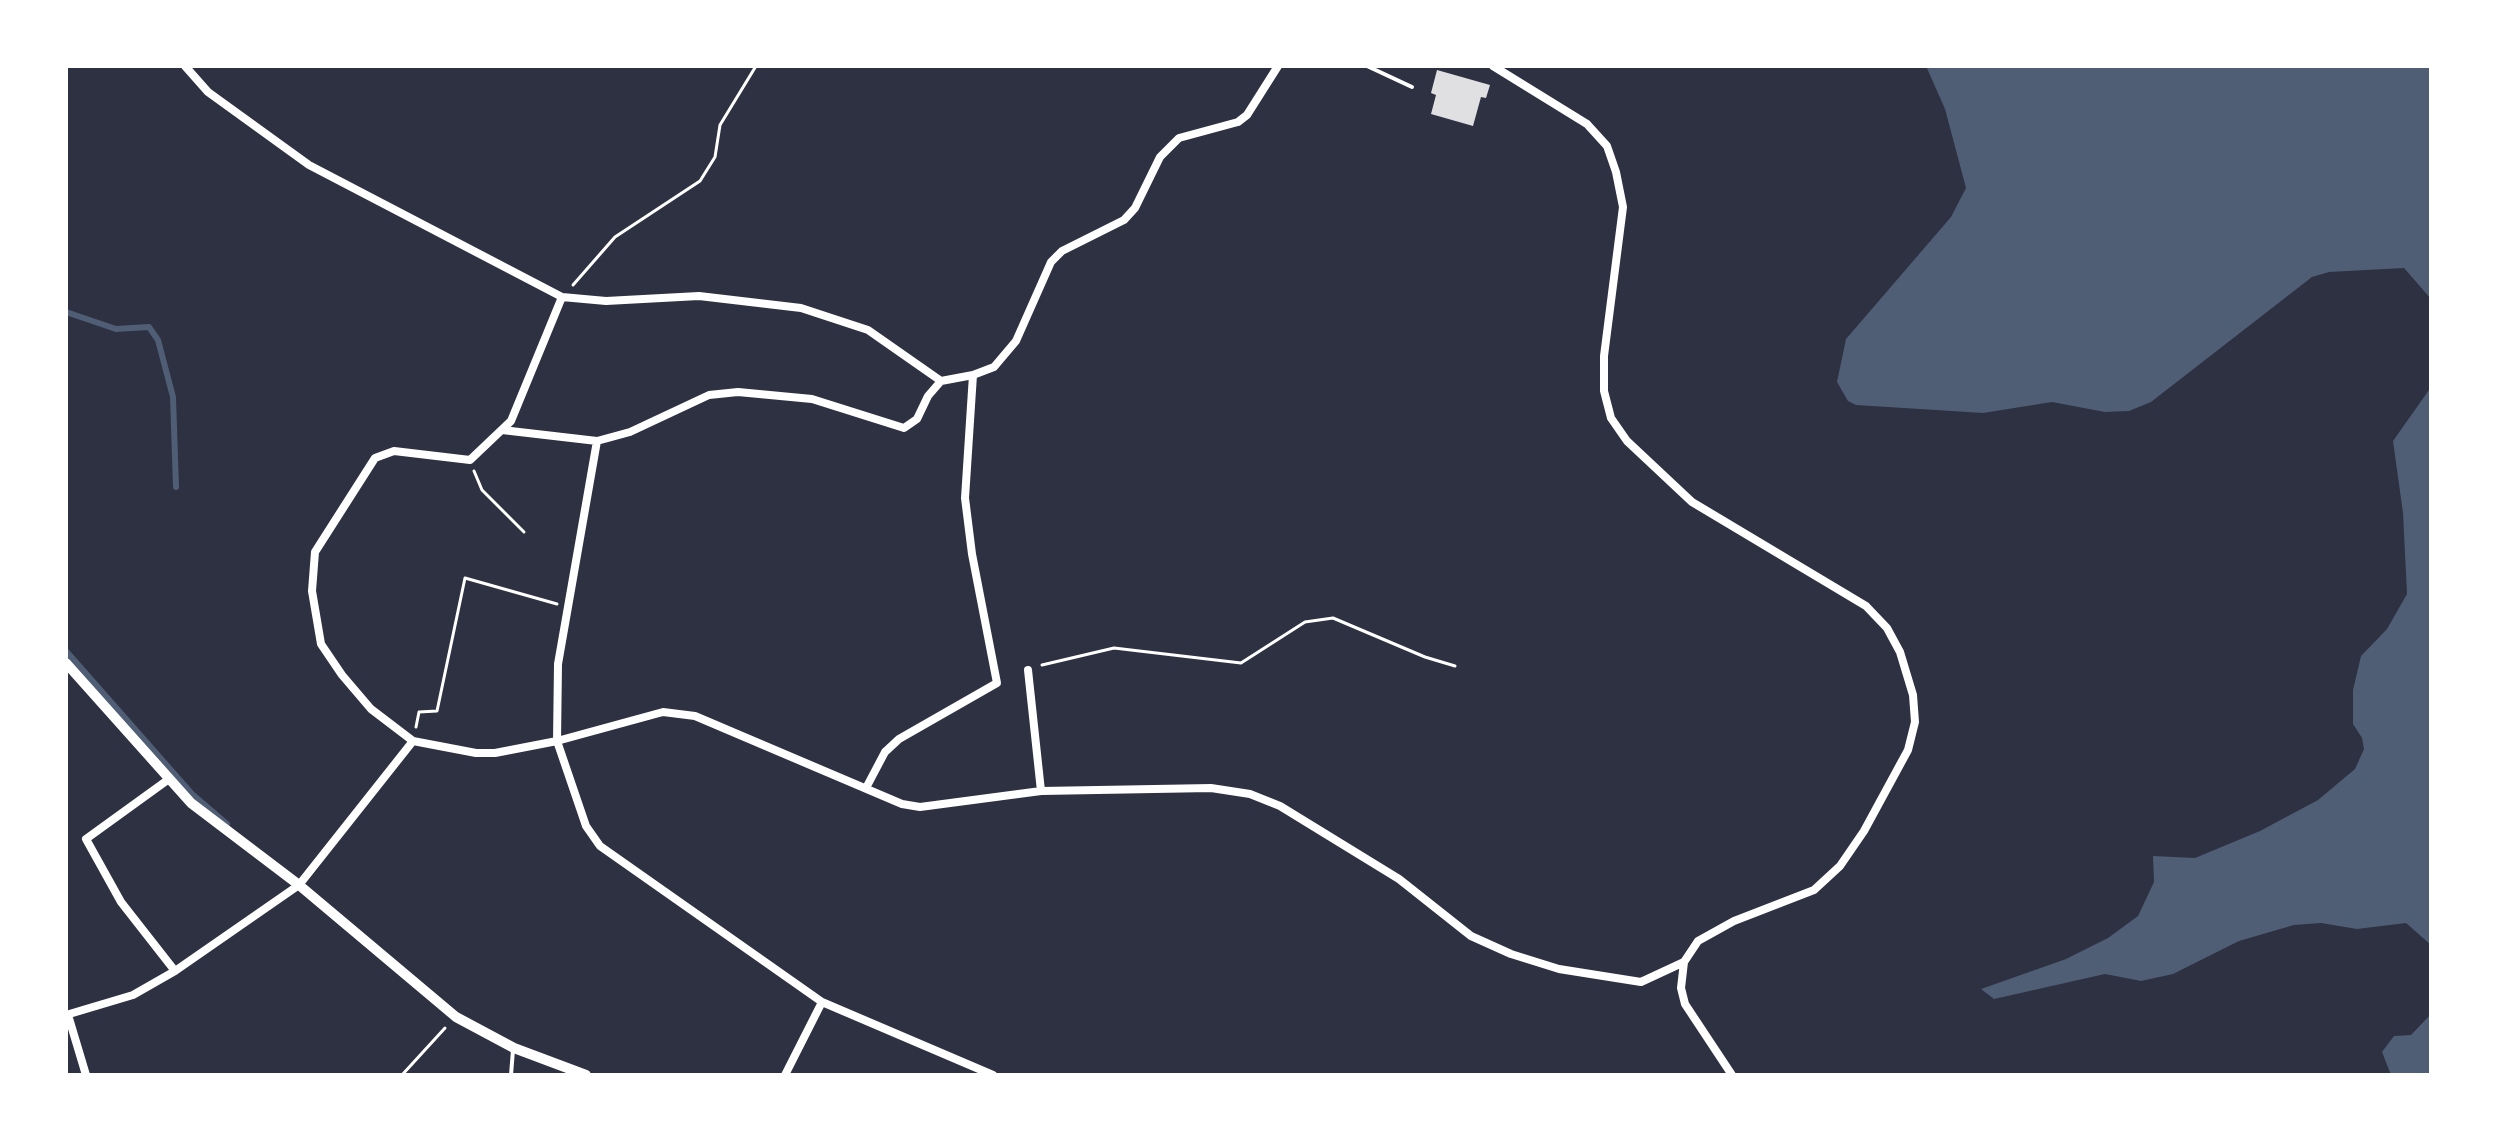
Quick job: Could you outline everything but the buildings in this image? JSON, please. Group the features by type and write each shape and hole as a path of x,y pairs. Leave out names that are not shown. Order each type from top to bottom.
{"street":[{"path":"185,66 208,92 309,165 562,297 606,301 699,296 801,308 868,330 941,381"},
{"path":"502,430 597,441 630,432 709,395 738,392 812,399 904,428 917,419 928,396 941,381 994,367 1016,341 1051,262 1062,251 1124,220 1135,208 1160,157 1179,138 1238,122 1247,115 1278,66"},
{"path":"1493,66 1587,124 1607,146 1616,172 1623,207 1604,356 1604,391 1611,418 1627,441 1692,502 1866,606 1887,628 1900,652 1913,695 1915,722 1908,750 1864,831 1840,866 1814,890 1734,921 1698,941 1684,962 1681,988 1685,1004 1732,1075"},
{"path":"562,297 511,421 470,460 394,451 375,458 315,552 312,591 321,644 371,709 413,741 476,753 557,741 646,714 679,713 902,804 920,807 1041,791 1211,788 1250,794 1280,806 1399,879 1471,936 1511,954 1559,969 1641,982 1684,962"},
{"path":"866,788 885,752 899,739 997,683 972,554 965,498 973,375"},
{"path":"597,441 558,664 557,741 586,826 600,846 822,1002 993,1075"},
{"path":"66,663 191,803 299,885 456,1017 514,1048 586,1075"},
{"path":"1028,670 1041,791"},
{"path":"86,1075 67,1015 133,995 175,971 299,885 413,741"},
{"path":"169,779 86,839 121,902 175,971"},
{"path":"785,1075 822,1002"}],"lane":[{"path":"1367,66 1412,87"},
{"path":"511,1075 514,1048"}],"path":[{"path":"562,297 615,237 700,181 715,157 720,125 756,66"},
{"path":"470,460 482,490 524,532"},
{"path":"413,741 419,712 437,711 465,578 568,607"},
{"path":"1028,670 1064,658 1114,648 1241,663 1305,622 1333,618 1425,657 1455,666"},
{"path":"402,1075 456,1017"}],"water":[{"path":"1926,66 2431,66 2431,299 2404,268 2329,272 2312,277 2151,402 2129,411 2105,412 2052,402 1983,413 1856,405 1848,401 1837,382 1846,339 1951,217 1966,188 1945,109"},
{"path":"2431,387 2431,945 2406,923 2357,929 2321,923 2294,925 2239,941 2173,974 2141,981 2105,974 1994,999 1981,989 2066,959 2108,938 2138,916 2154,882 2153,856 2195,858 2260,831 2318,800 2355,769 2364,749 2362,738 2353,724 2353,690 2361,656 2387,629 2407,594 2403,513 2393,441"},
{"path":"2431,1014 2431,1075 2391,1075 2382,1052 2394,1036 2411,1035"}],"waterway":[{"path":"66,312 116,329 149,327 158,340 173,397 176,487"},
{"path":"66,651 192,794 227,824"}]}
